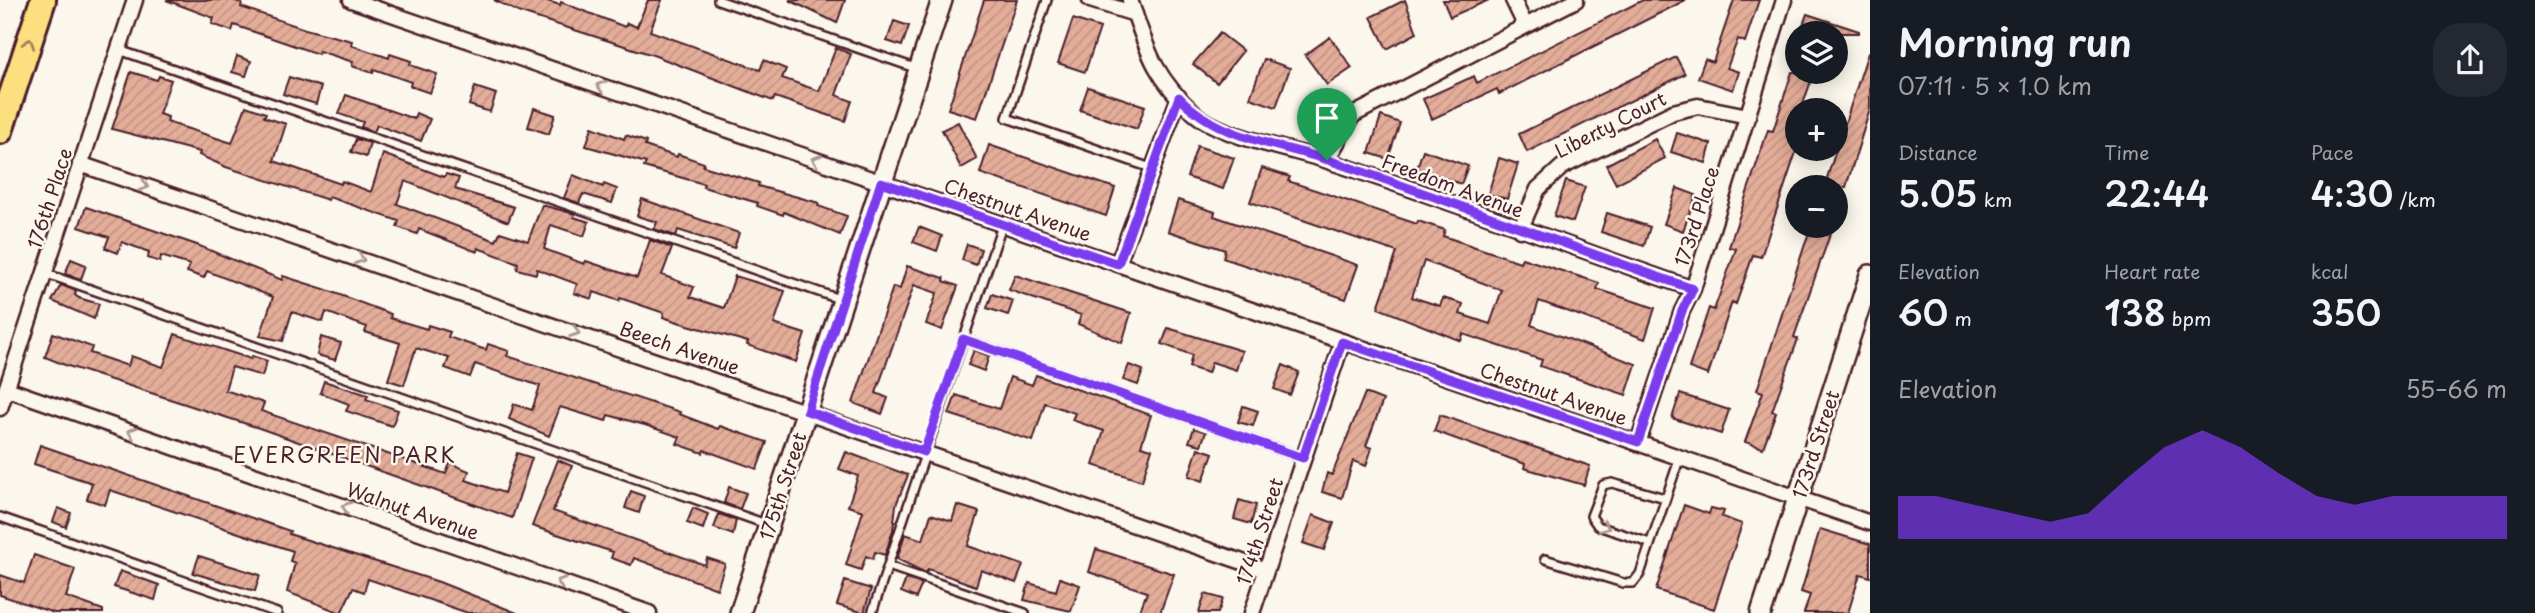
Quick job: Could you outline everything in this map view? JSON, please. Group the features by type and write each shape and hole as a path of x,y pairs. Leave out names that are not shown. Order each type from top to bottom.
{"highway":[{"path":"0,131 43,0"}],"street":[{"name":"176th Place","path":"0,408 135,0"},
{"name":"Chestnut Avenue","path":"351,0 1870,523"},
{"name":"175th Street","path":"740,613 942,0"},
{"path":"1090,0 1132,7"},
{"path":"1513,0 1525,25"},
{"path":"1327,160 1353,115 1576,0"},
{"name":"173rd Place","path":"1638,442 1682,311 1693,289 1784,0"},
{"name":"Freedom Avenue","path":"1132,7 1147,54 1196,115 1231,132 1327,160 1693,289"},
{"path":"1118,264 1179,97"},
{"name":"Liberty Court","path":"1520,230 1538,189 1562,167 1673,112 1699,106 1748,116"},
{"name":"Beech Avenue","path":"80,164 1266,570"},
{"name":"173rd Street","path":"1761,613 1869,282"},
{"name":"174th Street","path":"1252,613 1342,342"},
{"name":"Walnut Avenue","path":"7,389 649,613"}],"lane":[{"path":"718,0 919,69"},
{"path":"1047,0 1007,118 1151,168"},
{"path":"118,50 843,300"},
{"path":"873,613 924,452 1002,225"},
{"path":"44,273 769,525"},
{"path":"963,339 1303,458"},
{"path":"1545,559 1623,583 1633,583 1640,574 1680,456"},
{"path":"1650,543 1598,526 1591,516 1597,494 1603,485 1612,483 1665,498"},
{"path":"0,517 277,613"},
{"path":"888,566 1025,613"}],"building":[{"path":"166,0 232,0 242,3 241,7 305,29 352,41 351,45 389,58 390,54 411,61 410,65 437,74 430,93 410,86 411,82 374,69 373,73 352,66 353,62 319,51 318,54 234,25 232,31 212,24 214,18"},
{"path":"494,0 544,0 560,5 561,2 625,27 627,23 637,27 648,0 662,0 650,31 760,70 764,60 786,69 782,78 819,91 836,48 851,54 836,95 852,101 845,121 775,97 773,101 653,55 518,12"},
{"path":"789,0 845,0 837,23"},
{"path":"984,0 1017,0 977,118 948,109"},
{"path":"1405,0 1417,33 1387,49 1371,17"},
{"path":"1443,0 1489,0 1450,17"},
{"path":"1643,0 1686,0 1499,94 1497,89 1432,119 1423,99 1474,76 1477,83"},
{"path":"1734,0 1759,0 1745,42 1738,39 1727,68 1739,72 1733,90 1698,78 1705,59 1713,62"},
{"path":"1807,14 1828,21 1804,21"},
{"path":"1073,19 1100,28 1085,72 1058,63"},
{"path":"894,21 909,26 902,46 887,41"},
{"path":"1848,27 1859,31 1848,33"},
{"path":"1220,33 1243,51 1217,83 1193,64"},
{"path":"1330,37 1352,68 1327,85 1305,55"},
{"path":"1870,53 1870,109 1848,180 1848,175 1828,175 1833,161 1848,161 1848,114"},
{"path":"237,56 251,61 246,76 232,72"},
{"path":"1676,57 1685,74 1527,152 1519,134"},
{"path":"1264,59 1290,68 1276,107 1250,98"},
{"path":"131,72 157,80 159,76 171,80 159,114 168,117 167,122 232,143 246,106 266,113 264,117 286,124 274,161 341,184 342,181 371,192 383,154 444,177 446,174 459,178 455,189 514,207 508,222 405,181 397,204 496,241 500,232 528,241 542,205 575,214 574,217 589,222 584,236 551,225 544,249 584,264 586,261 637,278 650,240 672,248 662,275 694,287 690,297 724,308 735,276 785,291 774,324 805,334 796,362 747,345 748,342 663,317 664,313 620,298 619,301 594,292 592,299 574,293 577,284 537,269 536,274 517,269 518,263 478,248 477,252 419,229 417,234 397,227 399,221 226,167 199,155 200,152 112,129"},
{"path":"289,77 321,87 316,104 283,94"},
{"path":"1788,84 1810,84 1805,98 1785,98 1785,161 1793,161 1788,175 1785,175 1785,185 1761,257 1753,255 1736,304 1732,302 1708,375 1689,368 1709,308 1714,310 1736,249 1729,247 1768,130 1773,131"},
{"path":"475,87 496,94 490,112 469,105"},
{"path":"1088,87 1145,106 1137,129 1080,110"},
{"path":"346,95 414,119 416,113 430,119 421,141 377,125 374,132 361,127 363,122 339,114"},
{"path":"534,108 555,115 549,134 528,127"},
{"path":"1381,116 1400,123 1388,159 1369,153"},
{"path":"958,122 977,159 961,168 942,130"},
{"path":"592,127 624,139 626,135 646,142 645,146 704,163 703,166 759,183 758,186 819,203 818,206 847,216 840,235 784,212 783,215 757,206 758,203 703,187 704,184 644,167 646,163 586,146"},
{"path":"1677,133 1711,144 1706,163 1671,152"},
{"path":"356,139 370,143 366,157 351,152"},
{"path":"1655,139 1665,158 1616,184 1606,165"},
{"path":"989,145 1115,188 1106,216 980,173"},
{"path":"1197,146 1234,158 1223,189 1187,177"},
{"path":"1423,150 1468,166 1461,184 1417,168"},
{"path":"1499,158 1518,164 1507,199 1488,194"},
{"path":"1262,168 1290,177 1288,181 1417,224 1418,221 1445,230 1443,236 1520,262 1522,258 1599,283 1597,289 1655,308 1645,339 1539,301 1531,325 1636,364 1626,395 1540,366 1542,360 1463,334 1461,341 1378,308 1397,252 1250,202","holes":["1424,261 1502,290 1490,324 1460,314 1463,304 1443,298 1440,306 1412,297"]},
{"path":"573,175 603,187 604,184 617,189 612,203 583,194 579,203 564,198"},
{"path":"1566,181 1585,187 1573,222 1554,216"},
{"path":"1677,188 1696,195 1683,231 1664,224"},
{"path":"642,199 739,233 734,248 678,230 676,236 654,229 657,222 637,216"},
{"path":"1178,200 1215,212 1214,216 1358,265 1346,299 1223,258 1225,250 1168,231"},
{"path":"86,207 197,245 282,280 283,276 324,289 391,314 390,318 427,329 428,325 450,332 448,337 486,350 488,344 509,351 507,356 680,412 679,414 718,429 720,426 767,442 757,469 704,450 703,453 677,444 680,437 645,425 608,415 606,421 560,407 549,436 509,419 514,404 532,410 540,386 475,364 470,377 445,368 449,358 416,348 404,385 388,380 400,343 365,332 367,327 326,312 323,322 292,312 283,341 260,336 273,297 207,271 204,278 187,272 190,265 161,256 160,262 148,258 149,252 122,242 118,253 105,248 109,237 79,227"},
{"path":"1607,213 1650,227 1644,246 1601,232"},
{"path":"919,227 942,236 937,251 913,242"},
{"path":"1807,238 1829,238 1794,337 1798,339 1772,411 1776,412 1763,448 1745,442 1763,392 1757,390"},
{"path":"967,244 981,249 976,265 962,260"},
{"path":"71,259 86,265 81,279 65,274"},
{"path":"907,266 944,278 944,281 958,286 942,330 926,324 937,293 914,285 876,393 888,398 882,414 853,403 893,287 900,289"},
{"path":"1015,275 1131,313 1122,343 1078,324 1081,315 1009,290"},
{"path":"61,285 76,291 75,295 79,298 99,304 94,319 52,301"},
{"path":"992,294 1013,301 1008,315 987,308"},
{"path":"1168,328 1242,351 1236,370 1212,362 1208,373 1189,367 1192,355 1162,344"},
{"path":"53,333 92,347 90,353 128,366 131,356 163,367 175,334 251,359 252,356 267,361 262,376 232,367 225,390 264,403 261,411 446,474 450,463 469,471 466,480 504,493 517,453 532,458 512,518 262,429 45,357"},
{"path":"321,337 341,343 335,360 317,355"},
{"path":"974,350 989,356 984,371 968,365"},
{"path":"1129,365 1143,370 1138,385 1123,380"},
{"path":"1283,365 1299,372 1290,395 1274,389"},
{"path":"1036,375 1151,415 1141,446 1152,449 1142,481 1093,465 1104,431 1072,420 1075,413 1045,403 1033,441 949,414 956,395 999,409 1010,377 1032,385"},
{"path":"324,381 368,395 366,399 398,410 392,426 346,411 349,404 320,393"},
{"path":"1365,393 1383,400 1366,446 1372,448 1366,466 1353,461 1342,498 1322,492 1327,473 1332,475"},
{"path":"1680,394 1729,410 1721,434 1672,418"},
{"path":"1243,406 1258,411 1253,426 1238,422"},
{"path":"1440,415 1590,466 1584,485 1524,468 1525,464 1434,431"},
{"path":"1194,428 1206,432 1201,445 1189,442"},
{"path":"40,445 290,531 289,534 439,582 517,613 468,613 368,579 364,592 353,588 341,613 287,592 295,563 290,561 293,551 110,490 105,505 87,499 92,483 34,464"},
{"path":"1198,448 1213,453 1203,481 1189,476"},
{"path":"846,452 908,475 896,505 893,530 885,555 875,552 873,559 866,556 861,570 846,565 863,511 848,506 858,476 839,469"},
{"path":"558,460 572,466 553,511 705,565 707,558 725,564 717,589 634,558 631,565 611,558 613,552 532,526"},
{"path":"729,487 746,493 740,509 724,503"},
{"path":"631,491 644,496 639,513 625,508"},
{"path":"1239,500 1256,505 1251,524 1234,519"},
{"path":"957,505 979,512 968,546 1023,565 1016,583 981,570 976,586 928,569 926,573 897,559 905,534 923,540 931,514 952,521"},
{"path":"1684,505 1709,514 1711,508 1724,511 1722,517 1742,524 1714,609 1656,590"},
{"path":"58,508 71,513 66,527 53,522"},
{"path":"693,508 708,514 703,529 687,523"},
{"path":"719,514 736,520 733,535 714,528"},
{"path":"1313,515 1334,523 1324,550 1303,543"},
{"path":"1820,529 1870,544 1870,577 1860,574 1848,613 1804,613 1810,595 1801,592"},
{"path":"1096,549 1174,574 1160,613 1139,613 1147,592 1089,572"},
{"path":"34,555 75,569 66,597 103,610 103,613 54,613 0,595 0,575 24,583"},
{"path":"199,556 260,575 255,591 193,573"},
{"path":"120,571 159,585 155,600 114,587"},
{"path":"1060,578 1080,585 1071,611 1024,600 1029,583 1056,591"},
{"path":"906,579 922,584 916,598 901,592"},
{"path":"845,581 871,589 864,613 837,605"},
{"path":"1205,594 1223,599 1218,613 1199,613"}],"district":[{"name":"EVERGREEN PARK","path":"345,454"}],"route":[{"path":"1179,97 1196,115 1231,132 1327,160 1693,289 1682,311 1638,442 1342,342 1303,458 963,339 924,452 807,411 881,182 1118,264 1179,97"}]}
